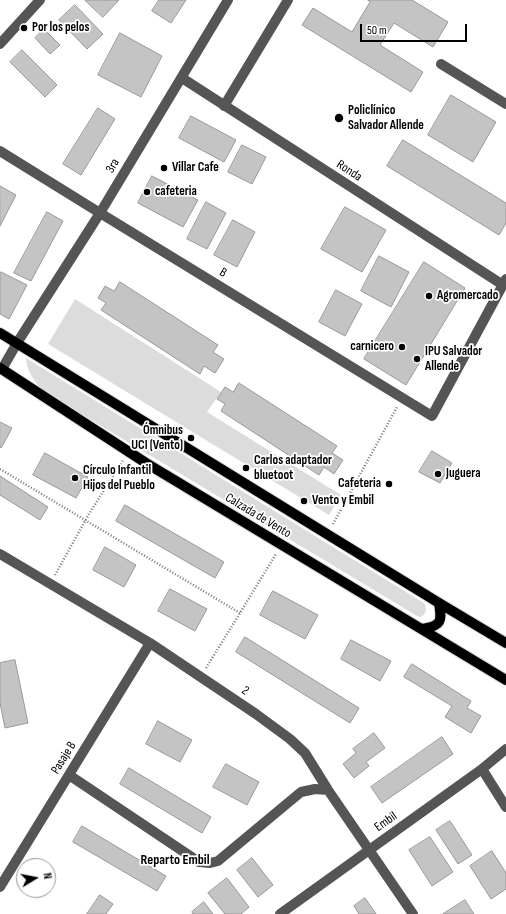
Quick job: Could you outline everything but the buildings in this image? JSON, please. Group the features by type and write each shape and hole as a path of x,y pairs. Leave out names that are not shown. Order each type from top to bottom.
{"main road":[{"name":"Calzada de Vento","path":"0,333 506,643"},
{"name":"Calzada de Vento","path":"1,369 153,468 506,680"},
{"path":"422,630 432,628 439,622 441,613 439,603"}],"street":[{"path":"0,44 40,0"},
{"name":"3ra","path":"1,369 100,213 228,0"},
{"path":"224,106 288,0"},
{"path":"441,64 506,104"},
{"name":"Ronda","path":"182,78 504,282"},
{"name":"B","path":"0,151 432,416 504,282"},
{"name":"2","path":"0,554 150,643 256,714 290,739 305,753 328,790 413,914"},
{"name":"Pasaje B","path":"0,887 150,643"},
{"name":"Embil","path":"280,914 482,769 506,749"},
{"path":"482,769 506,806"},
{"path":"69,775 200,862 210,863 218,861 301,792 315,789 328,790"}],"path":[{"path":"327,534 402,398"},
{"path":"50,584 86,520 128,452"},
{"path":"0,469 240,613"},
{"path":"200,676 281,545"}],"shaded area":[{"path":"75,299 221,392 207,412 341,495 329,515 48,344"},
{"path":"26,358 424,603 426,609 424,614 421,617 417,616 43,391 31,375"}],"place":[{"name":"Por los pelos","path":"24,28"},
{"name":"Policlínico Salvador Allende","path":"339,118"},
{"name":"Villar Cafe","path":"164,168"},
{"name":"cafeteria","path":"147,192"},
{"name":"Agromercado","path":"429,296"},
{"name":"carnicero","path":"402,347"},
{"name":"IPU Salvador Allende","path":"417,359"},
{"name":"Ómnibus UCI (Vento)","path":"191,438"},
{"name":"Carlos adaptador bluetoot","path":"246,468"},
{"name":"Juguera","path":"438,474"},
{"name":"Círculo Infantil Hijos del Pueblo","path":"75,478"},
{"name":"Cafeteria","path":"389,484"},
{"name":"Vento y Embil","path":"304,501"}],"district":[{"name":"Reparto Embil","path":"175,860"}]}
